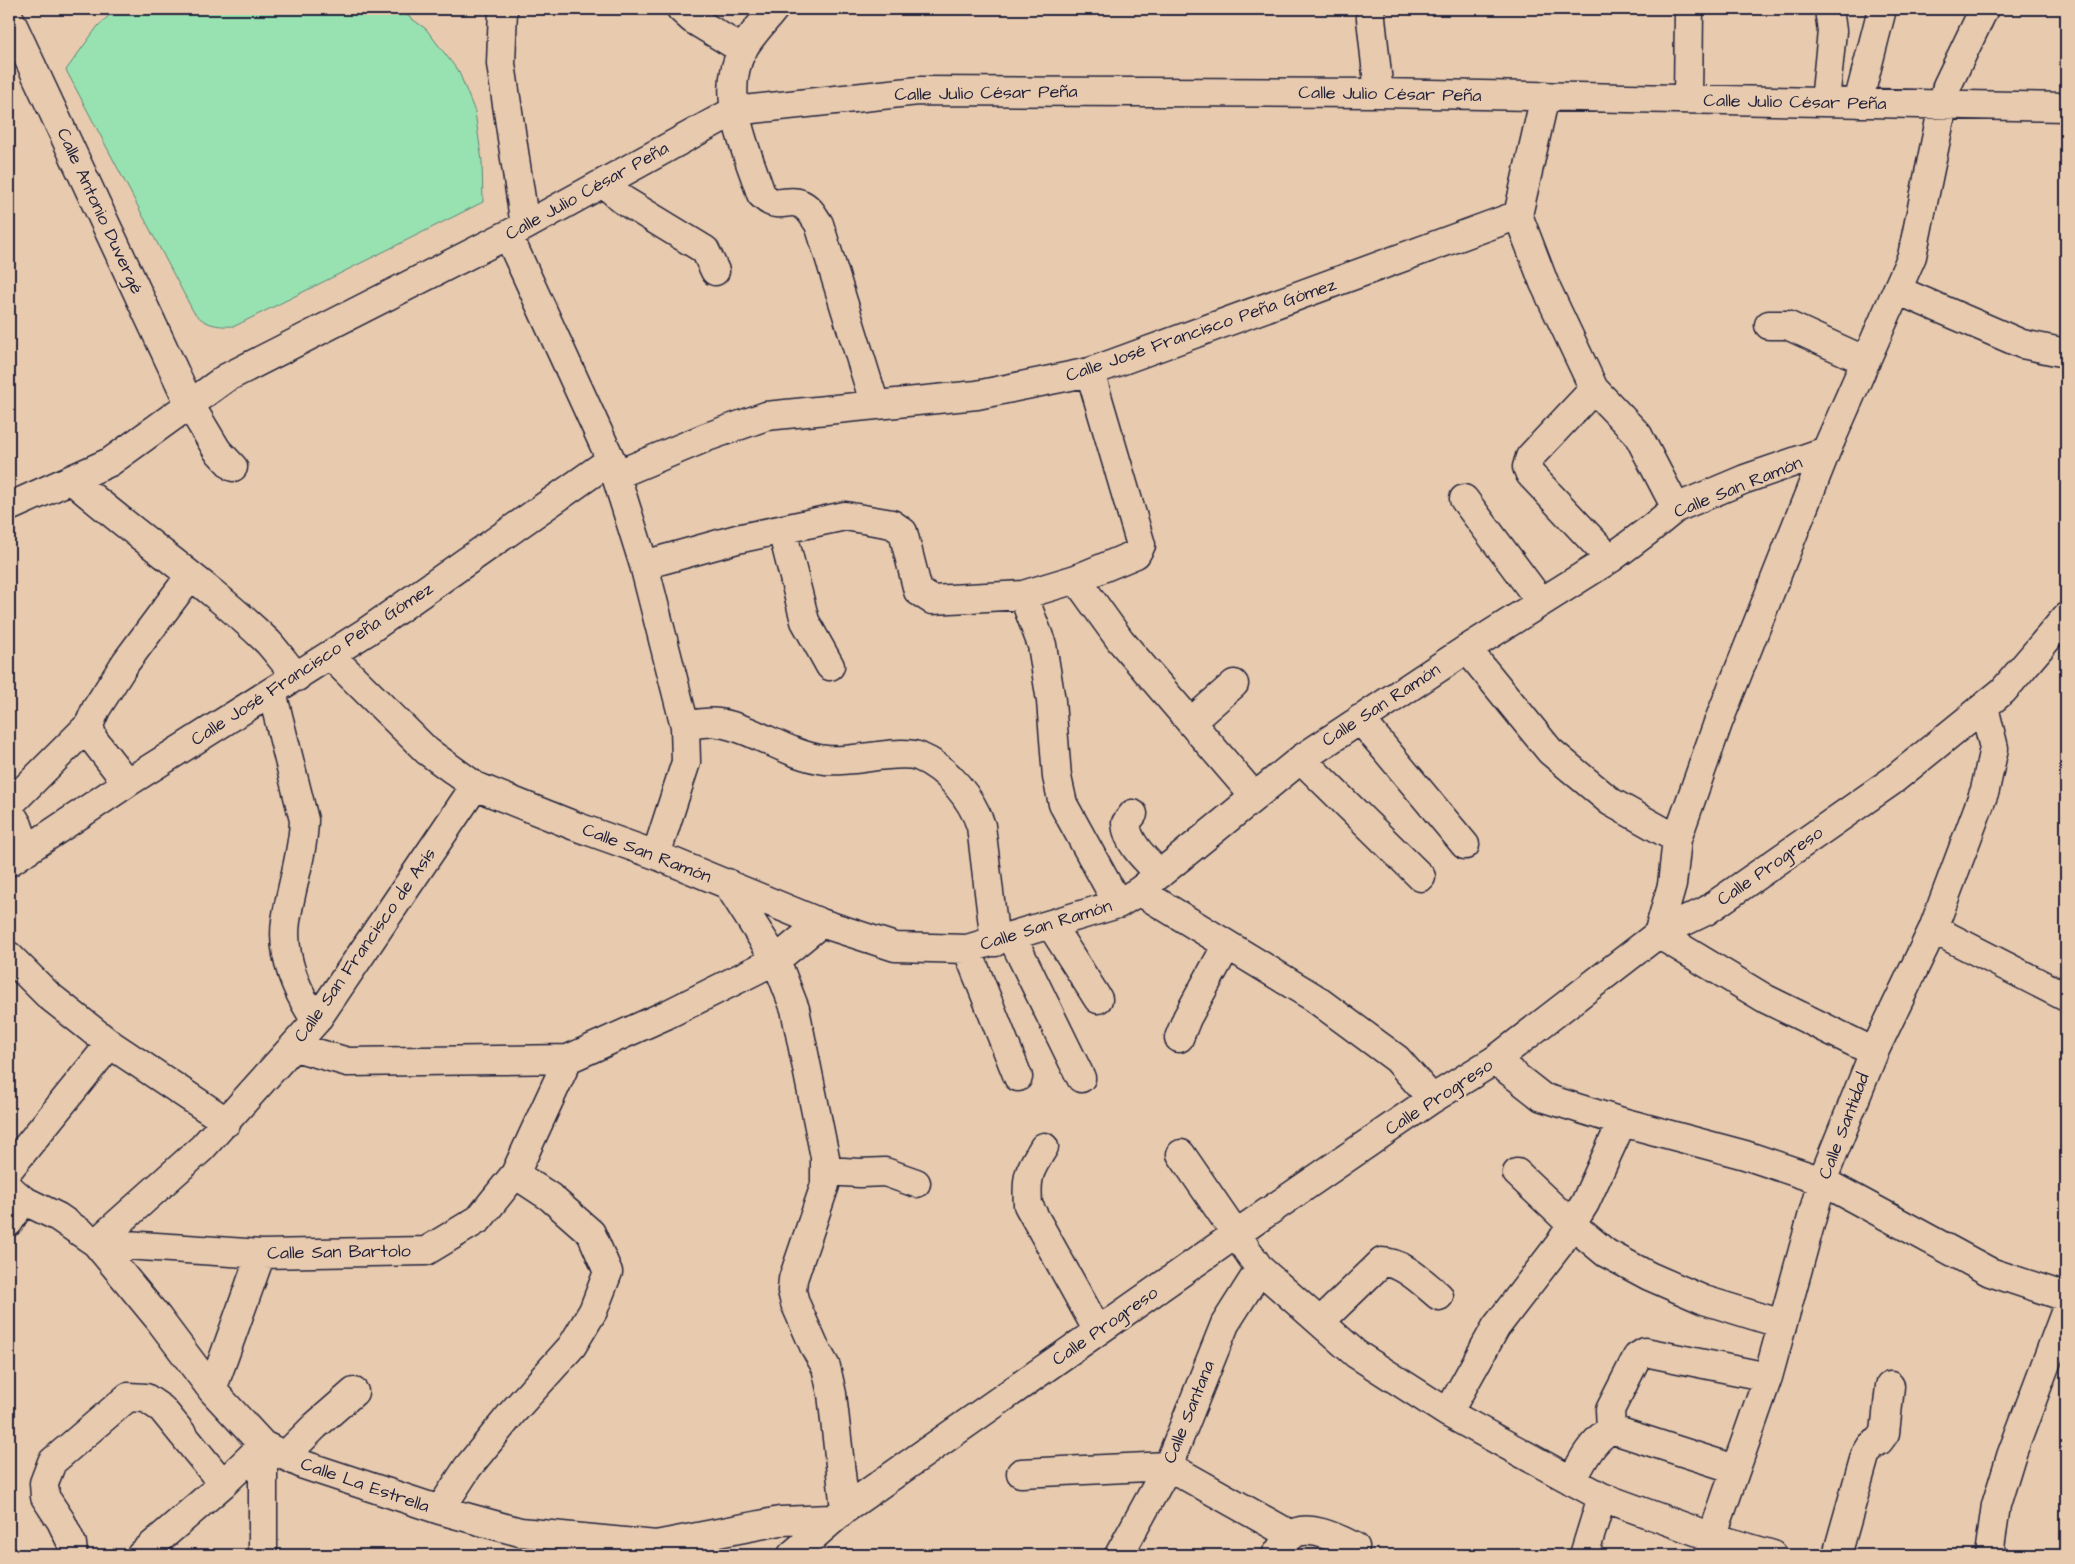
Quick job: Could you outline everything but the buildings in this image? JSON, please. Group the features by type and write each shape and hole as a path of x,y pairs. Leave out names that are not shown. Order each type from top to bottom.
{"street":[{"path":"9,17 12,9"},
{"path":"503,9 501,64 517,231 613,468 644,565 685,726 686,762 656,855"},
{"path":"681,9 692,19 743,50"},
{"path":"774,9 743,50 733,76 734,111 761,194 768,202 780,204 800,203 810,210 819,224 875,405"},
{"path":"1370,9 1379,93"},
{"path":"1688,99 1689,9"},
{"path":"1824,102 1832,31 1829,9"},
{"path":"1858,103 1882,9"},
{"path":"1874,1052 1766,999 1658,934 1672,885 1676,839 1718,723 1826,451 1912,256 1947,86 1984,9"},
{"name":"Calle Antonio Duvergé","path":"9,17 190,405 217,450 233,467"},
{"name":"Calle Julio César Peña","path":"9,507 110,462 226,378 517,231 734,111 918,90 1379,93 2066,107"},
{"path":"1545,96 1518,215 1544,283 1594,389 1638,435 1676,508"},
{"path":"604,183 624,200 705,250 716,271"},
{"name":"Calle José Francisco Peña Gómez","path":"18,856 127,783 297,677 613,468 766,416 977,395 1090,372 1518,215"},
{"path":"1897,290 2022,344 2066,353"},
{"path":"1769,326 1787,325 1866,361"},
{"path":"644,565 737,539 845,516 892,524 903,532 918,591 932,600 1024,595 1076,579 1136,554 1142,545 1090,372"},
{"path":"1594,389 1530,457 1527,467 1530,474 1610,559"},
{"name":"Calle San Ramón","path":"330,655 427,751 475,786 727,883 821,923 895,947 967,949 1050,925 1128,898 1160,874 1300,758 1467,649 1610,559 1650,530 1676,508 1826,451"},
{"path":"72,480 109,512 224,602 269,644 297,677"},
{"path":"1464,499 1541,602"},
{"path":"782,530 805,621 830,666"},
{"path":"9,805 89,726 96,709 126,662 190,576"},
{"path":"1076,579 1120,640 1254,796"},
{"path":"1024,595 1042,646 1051,701 1057,777 1063,804 1128,898 1227,945 1313,997 1397,1059 1432,1099"},
{"name":"Calle Progreso","path":"792,1555 838,1514 1236,1234 1432,1099 1495,1060 1658,934 1706,911 1892,781 2003,691 2066,617"},
{"path":"1467,649 1550,751 1611,802 1676,839"},
{"path":"1191,722 1234,684"},
{"path":"272,692 304,820 304,836 286,922 285,947 303,1001 316,1022"},
{"name":"Calle Santidad","path":"1711,1546 1768,1377 1822,1181 1874,1052 1933,929 1985,790 1994,748 1984,707"},
{"path":"1360,719 1465,845"},
{"path":"685,726 718,722 752,733 806,755 825,760 848,760 900,754 918,756 935,765 955,783 977,814 1003,939 1081,1078"},
{"path":"89,726 93,739 127,783"},
{"path":"1300,758 1421,877"},
{"name":"Calle San Francisco de Asís","path":"96,1243 202,1148 316,1022 475,786"},
{"path":"9,810 16,820 18,856"},
{"path":"1133,814 1126,823 1126,831 1142,856 1160,874"},
{"path":"727,883 776,960 795,1009 825,1157 825,1185 793,1279 792,1291 795,1303 814,1346 826,1367 832,1394 838,1514"},
{"path":"295,1047 348,1062 568,1059 666,1015 776,960 821,923"},
{"path":"1050,925 1098,999"},
{"path":"1933,929 2066,998"},
{"path":"1179,1038 1187,1018 1227,945"},
{"path":"967,949 1018,1077"},
{"path":"9,956 48,995 110,1044 227,1122"},
{"path":"9,1169 110,1044"},
{"name":"Calle San Bartolo","path":"96,1243 261,1254 426,1251 479,1219 515,1174 568,1059"},
{"path":"1495,1060 1542,1097 1622,1122 1745,1155 1822,1181 1990,1272 2066,1297"},
{"path":"1448,1414 1496,1327 1559,1245 1585,1203 1622,1122"},
{"path":"1044,1146 1030,1169 1026,1183 1028,1204 1098,1331"},
{"path":"1181,1154 1260,1269 1356,1354 1448,1414 1602,1497 1711,1546 1773,1555"},
{"path":"826,1171 885,1172 916,1183"},
{"path":"1516,1172 1606,1253 1649,1276 1704,1300 1782,1324"},
{"path":"440,1510 468,1468 495,1433 572,1346 593,1311 608,1272 591,1233 550,1197 515,1174"},
{"name":"Calle La Estrella","path":"14,1203 58,1217 96,1243 158,1318 212,1390 274,1450 304,1465 440,1510 520,1532 656,1545 780,1521 838,1514"},
{"path":"212,1390 261,1254"},
{"path":"1320,1322 1382,1262 1390,1262 1405,1270 1439,1296"},
{"name":"Calle Santana","path":"1119,1555 1168,1466 1225,1324 1260,1269"},
{"path":"1989,1555 1996,1505 2011,1456 2066,1310"},
{"path":"1611,1429 1610,1410 1637,1358 1645,1352 1768,1377"},
{"path":"1837,1555 1865,1456 1871,1446 1885,1434 1890,1386"},
{"path":"141,1555 223,1484 274,1450 315,1426 354,1392"},
{"path":"73,1555 72,1544 61,1521 45,1497 44,1483 52,1462 128,1397 146,1398 162,1409 223,1484"},
{"path":"1572,1481 1583,1459 1599,1437 1611,1429"},
{"path":"1611,1429 1736,1469"},
{"path":"263,1555 274,1450"},
{"path":"1022,1472 1168,1466 1284,1545 1306,1531 1335,1536 1354,1547"},
{"path":"1584,1555 1602,1497"}],"green space":[{"path":"116,9 398,9 426,29 459,72 475,112 482,161 483,202 235,326 222,326 206,322 193,311 66,70 98,26"}]}
